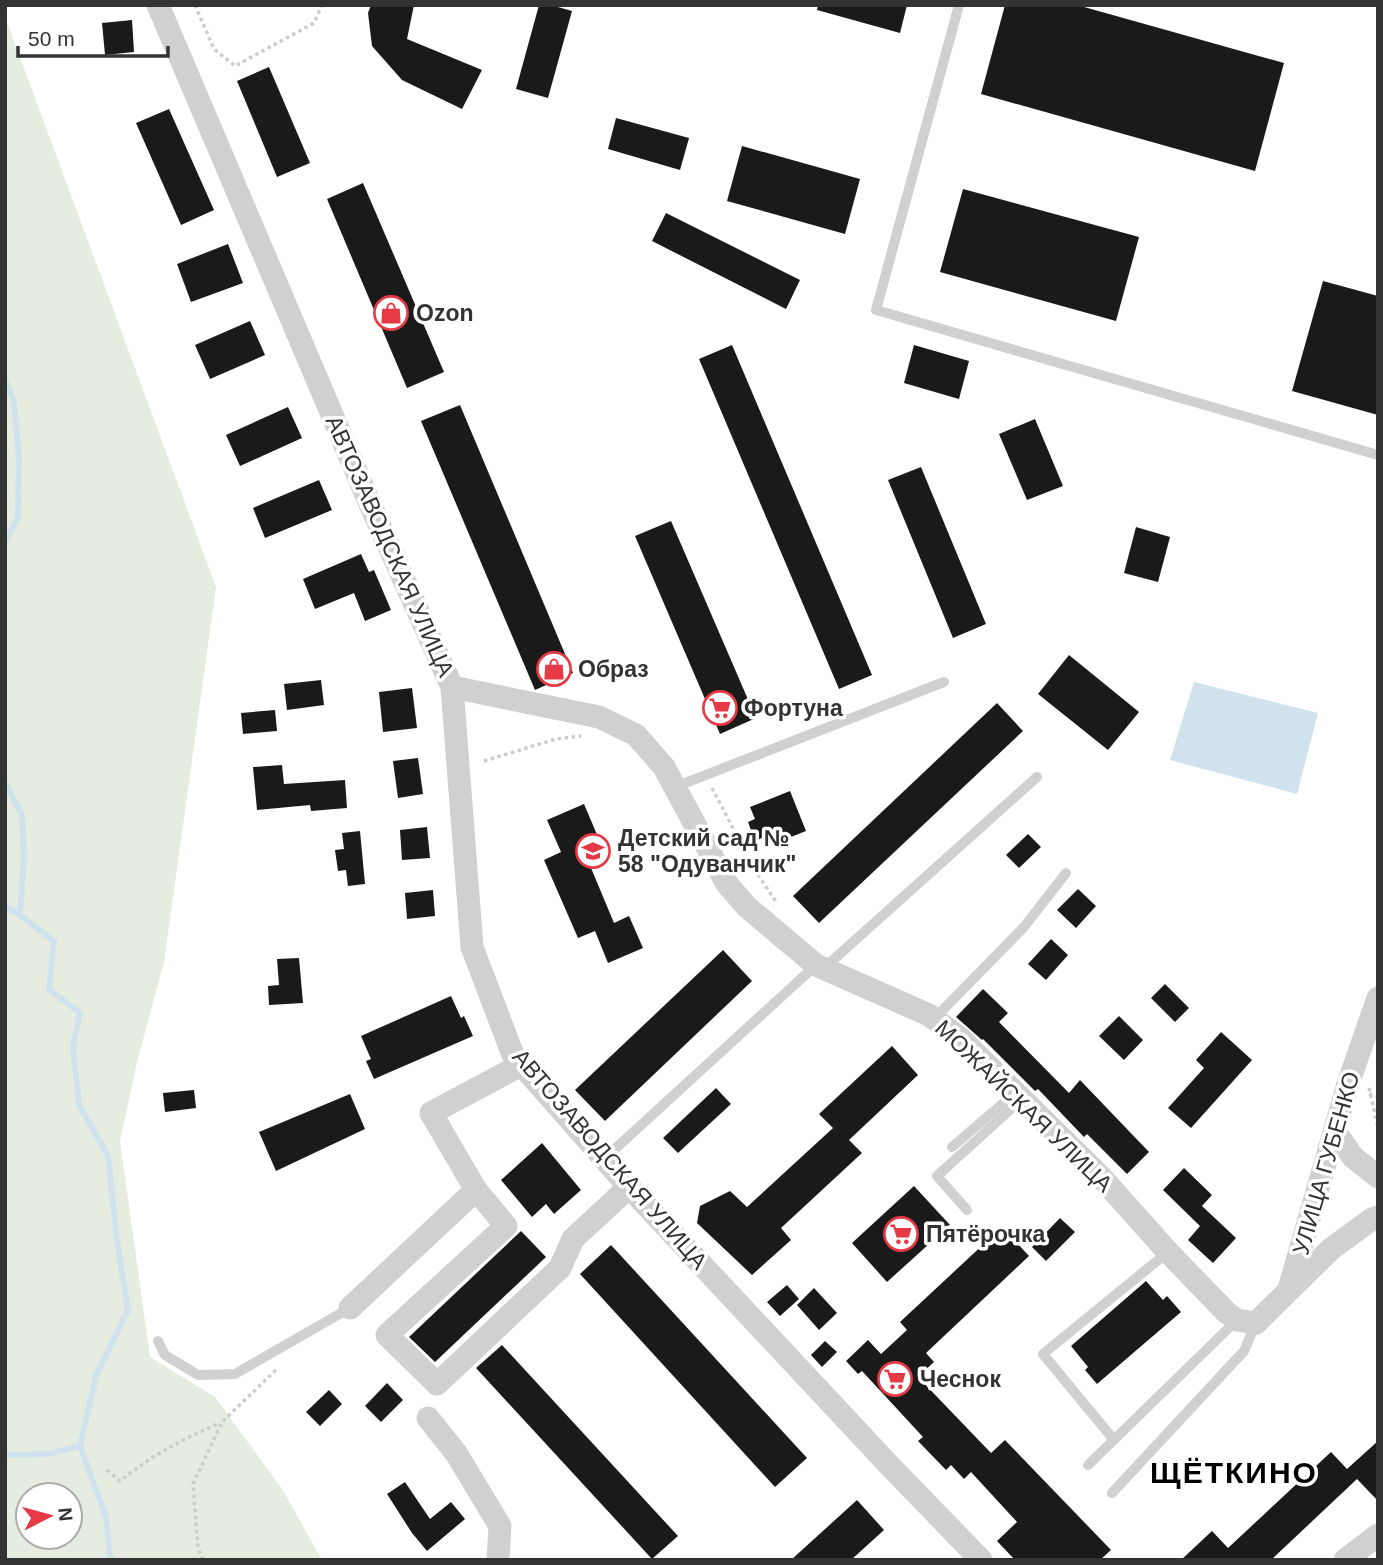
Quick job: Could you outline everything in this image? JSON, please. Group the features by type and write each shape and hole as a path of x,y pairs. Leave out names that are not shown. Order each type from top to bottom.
{"street":[{"name":"АВТОЗАВОДСКАЯ УЛИЦА","path":"158,5 370,504 452,687 472,947 513,1055 629,1187 981,1560"},
{"name":"МОЖАЙСКАЯ УЛИЦА","path":"452,687 599,717 636,735 664,767 727,884 747,907 819,967 905,1003 960,1038 1014,1099 1101,1177 1226,1312 1247,1321"},
{"name":"УЛИЦА ГУБЕНКО","path":"1289,1289 1348,1084 1376,1009"},
{"path":"521,1065 431,1114 476,1190 506,1226 387,1335 437,1384 560,1268 573,1239 629,1187"},
{"path":"1336,1133 1353,1157 1378,1177"},
{"path":"350,1308 476,1190"},
{"path":"1247,1321 1289,1289 1331,1249 1378,1217"},
{"path":"428,1418 456,1453 500,1527 498,1560"},
{"path":"1345,1560 1378,1535"}],"lane":[{"path":"959,5 876,310 1378,455"},
{"path":"675,787 944,682"},
{"path":"604,1158 1037,778"},
{"path":"934,1019 1024,926 1066,873"},
{"path":"952,1147 1014,1099"},
{"path":"967,1210 937,1176 1014,1099"},
{"path":"1114,1440 1044,1354 1168,1252"},
{"path":"158,1341 165,1355 198,1375 235,1374 350,1308"},
{"path":"1088,1465 1247,1321"},
{"path":"1112,1493 1244,1351 1247,1321"}],"path":[{"path":"195,5 214,50 234,66 314,23 322,5"},
{"path":"484,761 556,739 589,736"},
{"path":"705,775 756,872 780,908"},
{"path":"107,1471 120,1481 158,1453 222,1422 282,1365"},
{"path":"204,1560 198,1548 193,1484 222,1422"}],"shaded area":[{"path":"5,17 216,587 164,962 137,1062 120,1141 150,1357 215,1397 282,1489 322,1560 5,1560"}],"water":[{"path":"1194,682 1318,713 1297,794 1170,760"}],"building":[{"path":"371,5 414,5 407,39 482,70 462,109 402,80 372,46 368,13"},
{"path":"539,5 551,5 572,11 548,98 516,89"},
{"path":"818,5 907,5 900,33 817,10"},
{"path":"1005,5 1077,5 1284,63 1255,171 981,94"},
{"path":"132,20 134,52 105,55 102,23"},
{"path":"269,67 310,163 277,177 237,81"},
{"path":"169,109 214,210 181,225 136,123"},
{"path":"616,118 689,138 680,170 608,149"},
{"path":"742,146 860,179 845,234 727,201"},
{"path":"363,183 444,372 407,388 327,199"},
{"path":"963,189 1139,237 1116,321 940,272"},
{"path":"666,213 800,280 786,309 652,241"},
{"path":"228,244 243,283 191,302 177,264"},
{"path":"1323,281 1378,296 1378,415 1292,391"},
{"path":"250,321 265,355 210,379 195,345"},
{"path":"732,345 872,675 839,689 699,359"},
{"path":"914,345 969,361 959,399 904,383"},
{"path":"460,405 573,673 535,690 421,421"},
{"path":"288,407 302,438 240,466 226,435"},
{"path":"1035,419 1063,486 1027,500 999,434"},
{"path":"921,467 986,624 953,638 888,480"},
{"path":"319,480 332,510 265,538 253,508"},
{"path":"671,521 756,718 720,734 635,536"},
{"path":"1136,527 1170,537 1158,582 1124,573"},
{"path":"361,554 369,572 374,570 391,610 365,621 354,593 315,609 303,579"},
{"path":"1069,655 1139,712 1108,750 1038,694"},
{"path":"321,680 324,705 287,710 284,684"},
{"path":"412,688 417,728 383,732 379,692"},
{"path":"997,703 1023,731 819,923 793,896"},
{"path":"275,710 277,731 243,734 241,713"},
{"path":"418,758 423,794 398,798 393,761"},
{"path":"282,765 284,784 345,780 347,808 311,811 310,805 257,810 253,767"},
{"path":"790,791 806,831 768,846 764,837 755,841 748,822 755,819 750,807"},
{"path":"584,804 598,837 581,844 614,923 629,916 643,948 608,963 595,931 578,938 544,860 561,852 547,820"},
{"path":"427,827 430,858 402,860 400,830"},
{"path":"360,831 365,884 348,886 346,870 338,871 335,850 344,849 342,833"},
{"path":"1028,834 1041,847 1019,868 1006,855"},
{"path":"1078,889 1096,906 1076,928 1057,910"},
{"path":"433,890 435,916 407,919 405,893"},
{"path":"1051,939 1068,955 1046,980 1028,964"},
{"path":"723,950 752,981 605,1121 575,1090"},
{"path":"299,958 303,1003 269,1005 268,986 279,985 277,959"},
{"path":"1165,984 1189,1008 1175,1022 1151,998"},
{"path":"983,989 1008,1013 999,1022 1069,1093 1080,1080 1149,1152 1127,1174 1087,1134 1084,1137 1038,1089 1035,1091 983,1039 956,1017"},
{"path":"451,996 473,1036 374,1079 366,1061 371,1059 361,1036"},
{"path":"1119,1016 1143,1040 1124,1060 1099,1036"},
{"path":"1221,1032 1252,1060 1191,1128 1168,1108 1204,1068 1196,1060"},
{"path":"892,1046 918,1075 849,1140 862,1153 781,1228 791,1240 752,1275 697,1223 700,1206 730,1191 747,1207 833,1128 819,1114"},
{"path":"716,1088 731,1104 678,1153 663,1138"},
{"path":"194,1090 196,1108 165,1112 163,1093"},
{"path":"350,1094 365,1129 276,1171 259,1132"},
{"path":"542,1143 581,1190 554,1214 546,1204 532,1217 501,1180"},
{"path":"1184,1168 1212,1195 1202,1206 1236,1238 1213,1263 1188,1240 1200,1226 1163,1190"},
{"name":"Пятёрочка","path":"914,1186 950,1225 887,1282 852,1243"},
{"path":"1060,1218 1075,1232 1046,1261 1032,1247"},
{"path":"1002,1227 1029,1256 926,1353 934,1362 918,1377 991,1453 1005,1440 1111,1550 1100,1560 1015,1560 997,1541 1017,1522 971,1472 964,1479 951,1465 946,1470 918,1441 923,1437 862,1371 858,1374 846,1361 868,1340 881,1354 907,1330 900,1322"},
{"path":"521,1231 546,1257 435,1362 409,1337"},
{"path":"611,1245 807,1458 775,1487 580,1274"},
{"path":"1146,1281 1163,1300 1167,1296 1181,1312 1097,1384 1085,1370 1088,1367 1071,1346"},
{"path":"787,1285 799,1299 780,1316 767,1302"},
{"path":"814,1288 837,1313 819,1330 797,1305"},
{"path":"825,1341 837,1352 822,1367 811,1355"},
{"path":"502,1345 678,1536 652,1559 476,1368"},
{"path":"387,1383 403,1400 381,1422 365,1406"},
{"path":"329,1390 342,1404 320,1426 306,1412"},
{"path":"1378,1441 1378,1501 1357,1479 1271,1560 1181,1560 1212,1531 1228,1548 1331,1452 1347,1469"},
{"path":"405,1482 430,1519 451,1502 465,1519 427,1551 387,1494"},
{"path":"857,1500 884,1530 851,1560 791,1560"}],"waterway":[{"path":"5,380 14,402 19,457 18,518 5,542"},
{"path":"5,783 22,815 24,855 20,915 54,941 49,989 80,1013 73,1047 79,1105 108,1156 128,1310 96,1376 80,1446 106,1517 110,1556 113,1560"},
{"path":"5,906 20,915"},
{"path":"5,1455 48,1454 80,1446"}],"place":[{"name":"Ozon","path":"391,313"},
{"name":"Образ","path":"554,669"},
{"name":"Фортуна","path":"720,708"},
{"name":"Детский сад № 58 \"Одуванчик\"","path":"593,851"},
{"name":"Пятёрочка","path":"901,1234"},
{"name":"Чеснок","path":"895,1379"}],"district":[{"name":"ЩЁТКИНО","path":"1234,1472"}]}
